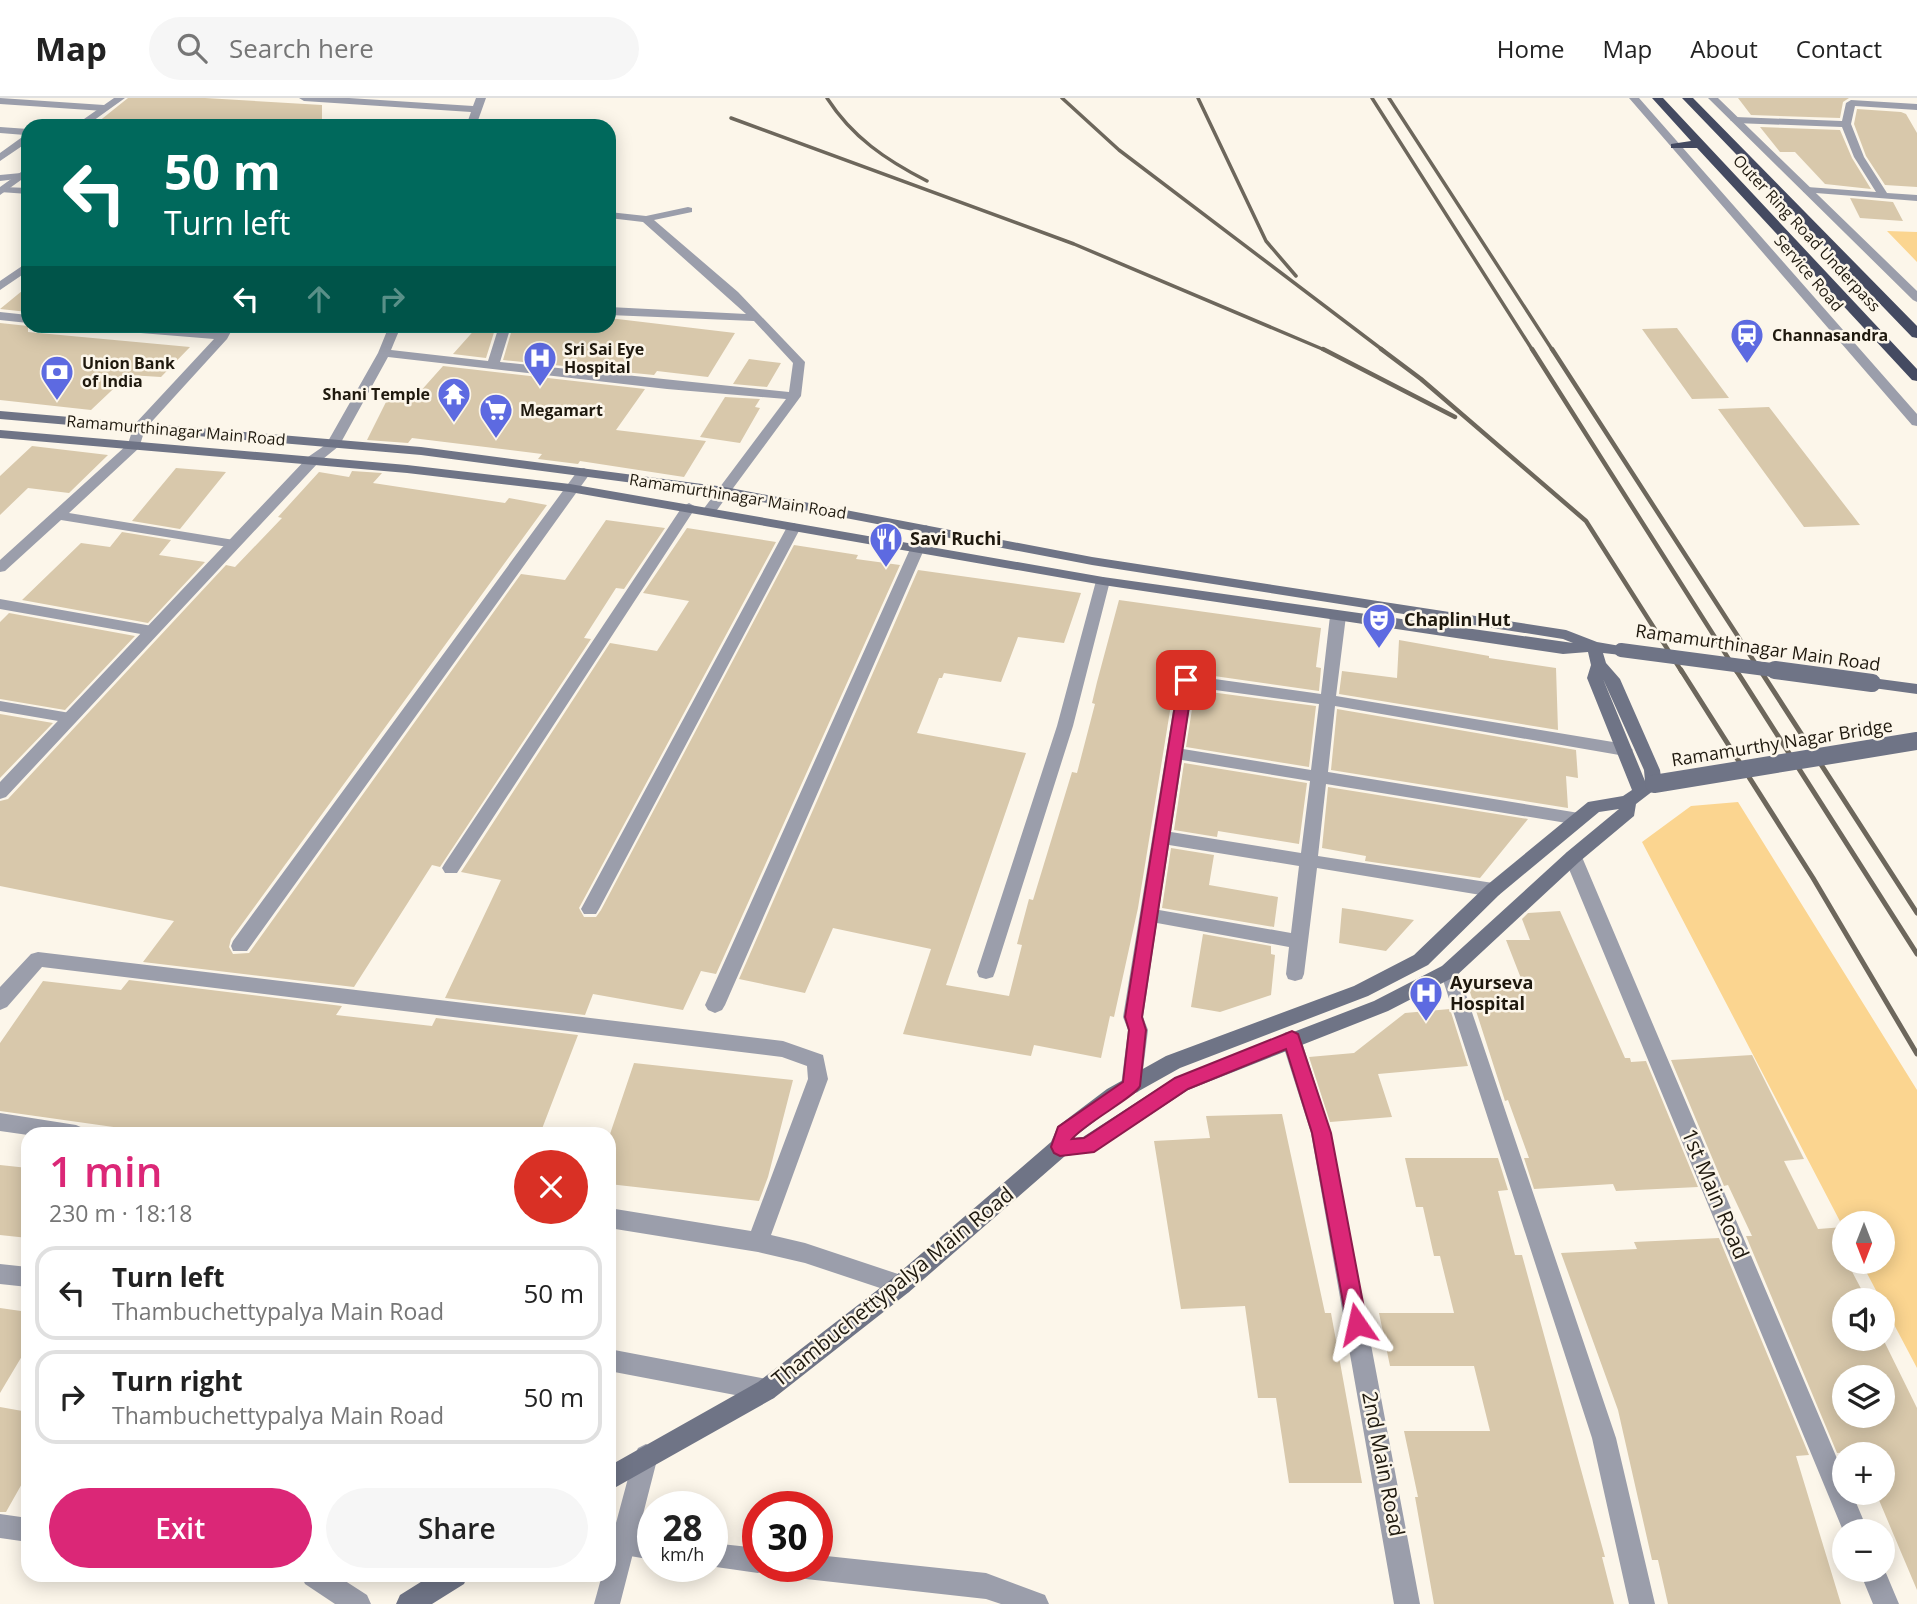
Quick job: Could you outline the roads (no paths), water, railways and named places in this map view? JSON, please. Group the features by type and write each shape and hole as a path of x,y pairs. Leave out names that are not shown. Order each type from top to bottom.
{"highway":[{"name":"Outer Ring Road Underpass","path":"1657,98 1917,377"},
{"name":"Outer Ring Road Underpass","path":"1686,98 1917,334"},
{"path":"1675,146 1701,144"}],"main road":[{"name":"Ramamurthinagar Main Road","path":"0,415 334,443 724,491 1092,561 1566,635 1594,647"},
{"name":"Ramamurthinagar Main Road","path":"0,434 313,460 570,488 1103,581 1563,649 1594,647 1621,650 1917,689"},
{"path":"1060,1147 1087,1146 1181,1083 1381,1006 1449,971 1573,857 1628,812 1652,770 1612,679 1599,665 1594,647"},
{"path":"1599,665 1595,678 1641,792"},
{"name":"Ramamurthy Nagar Bridge","path":"1641,792 1917,741"},
{"name":"Thambuchettypalya Main Road","path":"616,1475 766,1390 901,1285 1060,1147 1065,1132 1114,1095 1173,1062 1361,990 1421,960 1493,890 1594,807 1641,792"},
{"path":"409,1604 444,1582"}],"street":[{"path":"89,119 120,98"},
{"path":"304,98 477,109"},
{"path":"473,119 481,98"},
{"name":"Service Road","path":"1634,98 1917,422"},
{"path":"1713,98 1917,298"},
{"path":"0,101 104,108"},
{"path":"1884,196 1859,158 1846,124 1851,101 1916,109"},
{"path":"1735,120 1846,124"},
{"path":"0,130 21,134"},
{"path":"0,158 21,141"},
{"path":"0,178 21,174"},
{"path":"1,191 21,175"},
{"path":"1807,190 1917,198"},
{"path":"1,191 21,191"},
{"path":"616,216 646,219 688,210"},
{"path":"646,219 734,294 799,362 795,396 709,511"},
{"path":"0,287 21,270"},
{"path":"616,311 757,318"},
{"path":"0,316 21,318"},
{"path":"0,568 134,445 139,428 224,333"},
{"path":"0,793 313,460 334,443 384,353 392,333"},
{"path":"493,365 503,333"},
{"path":"384,353 795,396"},
{"path":"240,946 584,472"},
{"path":"451,868 689,507"},
{"path":"58,515 234,544"},
{"path":"590,909 794,527"},
{"path":"715,1005 926,529"},
{"path":"986,972 1065,726 1103,581"},
{"path":"0,604 152,631"},
{"path":"1294,974 1338,616"},
{"path":"1131,1086 1138,1030 1133,1017 1148,915 1174,753 1191,681 1328,700 1625,750"},
{"path":"0,706 70,718"},
{"path":"1174,753 1579,819"},
{"path":"1161,837 1493,890"},
{"name":"1st Main Road","path":"1573,857 1851,1519"},
{"path":"1148,915 1298,941"},
{"path":"0,1002 38,959 783,1049 817,1061 818,1079 758,1242"},
{"path":"1449,971 1604,1438 1642,1604"},
{"name":"2nd Main Road","path":"1292,1039 1321,1133 1407,1604"},
{"path":"0,1122 32,1127"},
{"path":"616,1219 758,1242 805,1253 901,1285"},
{"path":"0,1274 21,1276"},
{"path":"616,1361 766,1390"},
{"path":"616,1568 646,1456"},
{"path":"0,1526 21,1529"},
{"path":"622,1544 637,1546"},
{"path":"833,1569 986,1586 1036,1604"},
{"path":"325,1582 358,1604"},
{"path":"607,1604 612,1582"},
{"path":"1877,1582 1886,1604"}],"railway":[{"path":"827,98 847,124 871,146 927,181"},
{"path":"1062,98 1119,150 1384,351"},
{"path":"1198,98 1266,241 1296,276"},
{"path":"1372,98 1533,351"},
{"path":"1389,98 1553,351"},
{"path":"731,118 1074,244 1326,351"},
{"path":"1381,349 1421,379 1586,521 1682,672"},
{"path":"1532,349 1737,672"},
{"path":"1552,349 1761,672"},
{"path":"1326,351 1455,417"},
{"path":"1681,670 1813,878 1917,1054"},
{"path":"1736,670 1917,954"},
{"path":"1760,670 1917,913"}],"place":[{"name":"Channasandra","path":"1747,365"},
{"name":"Sri Sai Eye Hospital","path":"540,388"},
{"name":"Union Bank of India","path":"57,402"},
{"name":"Shani Temple","path":"454,424"},
{"name":"Megamart","path":"496,440"},
{"name":"Savi Ruchi","path":"886,569"},
{"name":"Chaplin Hut","path":"1379,650"},
{"name":"Ayurseva Hospital","path":"1426,1023"}]}
